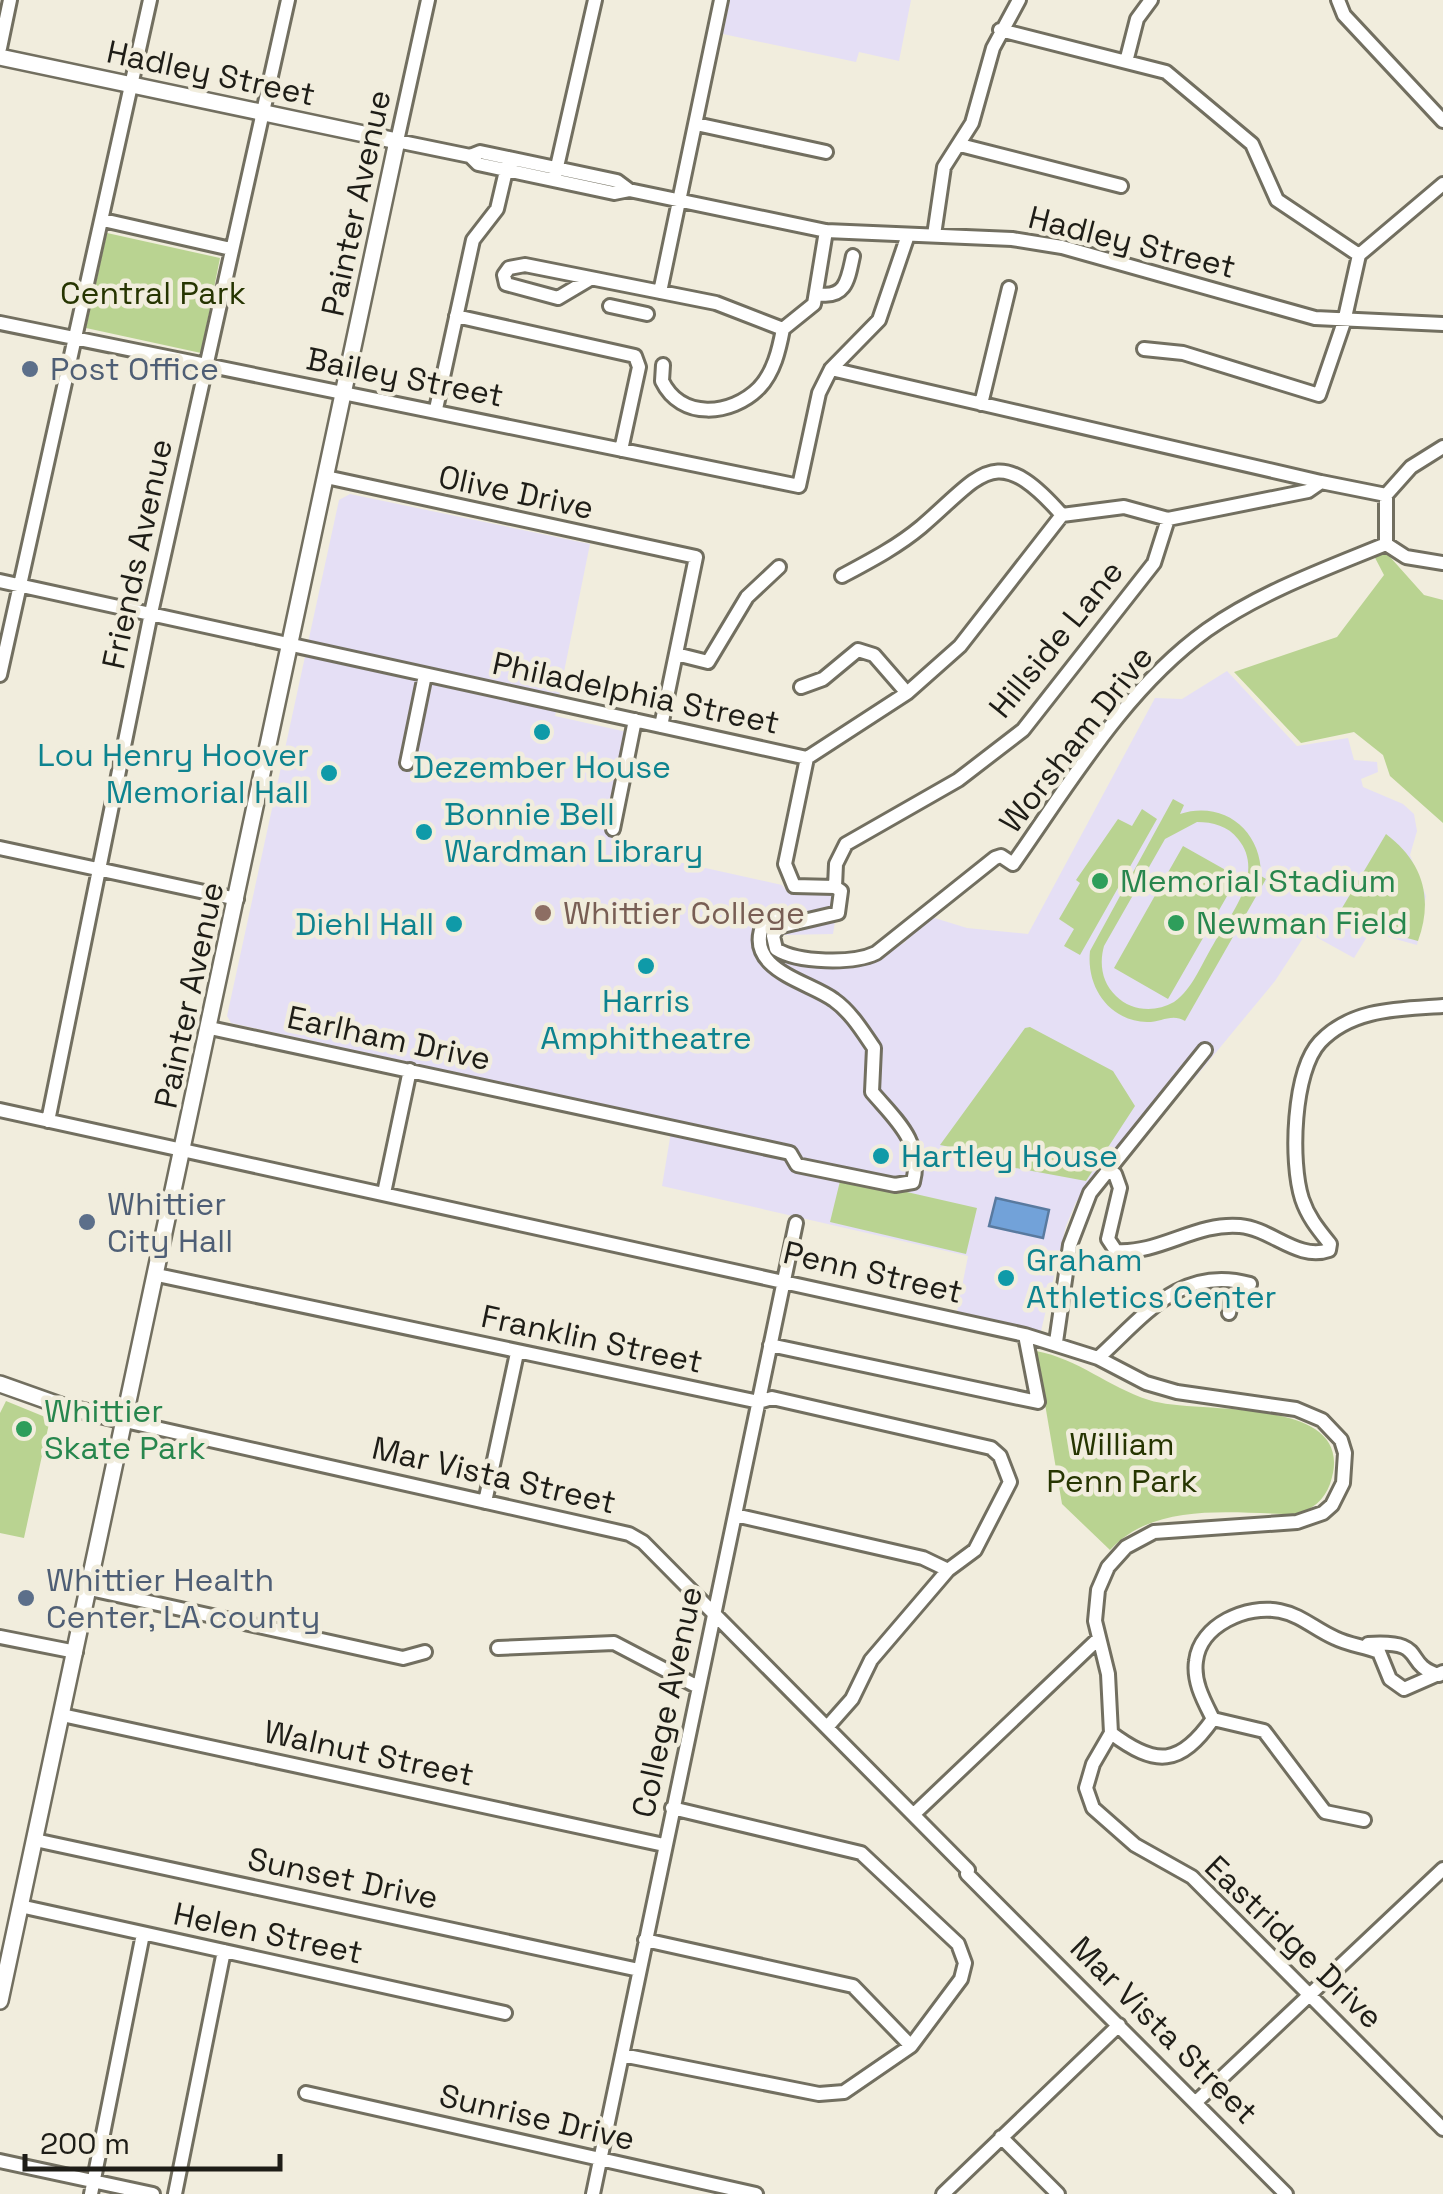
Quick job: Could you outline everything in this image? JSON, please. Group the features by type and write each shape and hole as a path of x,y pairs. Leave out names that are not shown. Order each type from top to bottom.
{"main road":[{"name":"Hadley Street","path":"0,57 397,141"},
{"name":"Painter Avenue","path":"0,2001 397,141"},
{"name":"Mar Vista Street","path":"0,1384 41,1400 125,1421"}],"street":[{"path":"0,48 10,0"},
{"path":"0,675 150,0"},
{"name":"Friends Avenue","path":"48,1121 151,613 288,0"},
{"name":"Painter Avenue","path":"397,141 428,0"},
{"path":"555,174 595,0"},
{"path":"660,292 721,0"},
{"path":"934,235 938,185 944,168 972,123 1000,30 1018,0"},
{"path":"1126,58 1137,19 1151,0"},
{"path":"1338,0 1344,15 1443,121"},
{"path":"1000,30 1126,58 1166,72 1252,144 1277,200 1360,256"},
{"path":"696,124 826,152"},
{"name":"Hadley Street","path":"397,141 470,156 478,164 508,164 617,181 629,190 826,231 934,235 1062,247 1315,318 1443,324"},
{"path":"960,145 1122,186"},
{"path":"436,409 473,240 497,210 508,164"},
{"path":"1144,349 1183,353 1319,395 1344,322 1360,256 1443,184"},
{"path":"103,220 231,249"},
{"path":"663,365 662,381 675,397 699,411 714,410 758,388 776,360 783,329 808,312 818,294 826,231"},
{"path":"831,369 878,320 908,235"},
{"path":"818,294 836,295 843,290 853,256"},
{"path":"590,280 558,298 515,290 506,284 504,276 510,268 525,265 728,306 766,326 783,329"},
{"path":"631,310 634,288"},
{"path":"981,404 1009,288"},
{"path":"610,306 647,314"},
{"path":"456,316 635,356 639,367 620,450"},
{"name":"Bailey Street","path":"0,323 799,486 818,392 831,369"},
{"path":"831,369 1386,494"},
{"path":"1443,447 1411,467 1386,494 1386,544 1406,557 1443,563"},
{"path":"842,576 890,550 983,473 1003,471 1022,476 1062,515 1124,507 1168,520 1308,491 1322,482"},
{"name":"Olive Drive","path":"326,477 696,557 676,654"},
{"name":"Philadelphia Street","path":"0,581 806,758 906,693 960,646 1062,515"},
{"name":"Hillside Lane","path":"835,887 836,864 846,844 935,795 1023,730 1154,563 1168,520"},
{"name":"Worsham Drive","path":"789,923 773,936 776,949 784,954 860,960 876,954 995,858 1002,856 1012,864 1141,690 1208,629 1252,603 1386,544"},
{"path":"661,726 676,654 708,662 747,597 779,568"},
{"path":"801,687 824,679 858,650 874,654 906,693"},
{"path":"407,763 425,674"},
{"path":"612,829 634,720"},
{"path":"789,923 838,913 841,891 835,887 794,886 784,864 806,758"},
{"path":"0,848 237,899"},
{"name":"Earlham Drive","path":"210,1028 790,1154 797,1165 895,1185 913,1182 916,1168 906,1131 872,1092 874,1048 834,999 779,972 764,953 760,936 764,922 776,915 789,923"},
{"path":"1108,1171 1115,1174 1120,1188 1108,1238 1116,1251 1151,1250 1199,1230 1238,1225 1269,1232 1290,1247 1317,1254 1329,1250 1311,1221 1296,1168 1302,1073 1320,1041 1364,1013 1443,1006"},
{"path":"1056,1342 1070,1245 1090,1193 1205,1050"},
{"path":"384,1193 410,1070"},
{"name":"Penn Street","path":"0,1110 1056,1342 1146,1383 1177,1392 1255,1400 1307,1413 1322,1420 1341,1440 1345,1468 1332,1505 1311,1518 1168,1528 1126,1547 1108,1567 1098,1590 1097,1640"},
{"name":"College Avenue","path":"592,2194 796,1223"},
{"name":"Franklin Street","path":"158,1275 759,1402 772,1398 991,1448 1006,1467 1007,1489 975,1550 948,1570"},
{"path":"1098,1358 1144,1313 1197,1279 1250,1284 1232,1298 1229,1312"},
{"path":"770,1345 1038,1402 1025,1335"},
{"path":"485,1502 518,1353"},
{"name":"Mar Vista Street","path":"125,1421 629,1534 656,1552 716,1610 968,1870 973,1869 1002,1899 1002,1904 1286,2194"},
{"path":"735,1515 923,1558 948,1570 871,1660 852,1699 829,1725"},
{"path":"90,1589 403,1658 424,1652"},
{"path":"1213,1719 1199,1689 1196,1659 1202,1641 1226,1620 1276,1610 1298,1616 1342,1641 1399,1642 1411,1649 1422,1668 1441,1674"},
{"path":"0,1637 76,1652"},
{"path":"914,1814 1097,1640 1108,1674 1112,1734 1136,1751 1162,1758 1179,1755 1198,1742 1213,1719"},
{"path":"498,1648 614,1643 698,1687"},
{"path":"1360,1644 1379,1652 1396,1686 1413,1688 1441,1674"},
{"name":"Walnut Street","path":"62,1715 664,1845"},
{"path":"1213,1719 1264,1731 1326,1812 1364,1820"},
{"name":"Eastridge Drive","path":"1112,1734 1093,1764 1086,1788 1093,1808 1135,1846 1192,1877 1443,2129"},
{"path":"622,2056 819,2094 855,2086 911,2046 962,1979 965,1963 958,1944 861,1853 672,1808"},
{"name":"Sunset Drive","path":"35,1840 639,1970"},
{"path":"1196,2102 1443,1869"},
{"name":"Helen Street","path":"20,1906 505,2013"},
{"path":"92,2188 143,1934"},
{"path":"644,1940 853,1986 911,2046"},
{"path":"175,2194 224,1951"},
{"path":"942,2194 1119,2025"},
{"name":"Sunrise Drive","path":"306,2093 756,2194"},
{"path":"1001,2136 1058,2194"},
{"path":"0,2160 92,2188 153,2194"}],"shaded area":[{"path":"730,0 911,0 899,61 859,52 856,62 723,34"},
{"name":"Whittier College","path":"350,494 590,544 555,716 636,734 615,848 782,885 789,894 834,895 838,903 833,934 782,935 780,960 860,965 904,943 928,916 967,928 1028,934 1155,698 1182,699 1227,671 1297,746 1348,738 1354,760 1377,762 1378,772 1361,779 1363,787 1403,804 1414,814 1417,831 1410,855 1426,896 1417,945 1370,932 1354,958 1307,932 1275,981 1194,1079 1177,1070 1076,1202 1066,1226 1041,1331 957,1312 968,1256 662,1186 673,1120 231,1023 227,1016 339,500"}],"green space":[{"name":"Central Park","path":"107,233 220,258 201,353 86,328"},
{"path":"1382,548 1424,595 1443,600 1443,823 1390,776 1383,755 1354,732 1301,743 1234,672 1337,637 1384,575 1372,552"},
{"path":"1173,799 1184,805 1180,814 1211,811 1237,823 1247,833 1260,860 1261,876 1266,879 1185,1021 1133,1020 1111,1009 1096,989 1090,951","holes":["1197,822 1220,826 1238,839 1248,866 1242,894 1180,997 1159,1008 1129,1005 1111,991 1105,979 1104,946 1165,839"]},
{"name":"Memorial Stadium","path":"1142,809 1157,819 1080,955 1064,946 1074,929 1059,919 1080,883 1076,880 1118,819 1132,826"},
{"path":"1386,834 1408,856 1422,881 1425,910 1418,941 1374,929 1342,908"},
{"name":"Newman Field","path":"1183,846 1238,877 1168,999 1114,968"},
{"path":"1030,1027 1113,1071 1135,1106 1086,1181 983,1162 980,1153 940,1145 1025,1028"},
{"path":"841,1177 977,1208 966,1254 830,1222"},
{"name":"William Penn Park","path":"1036,1351 1066,1360 1149,1400 1235,1409 1299,1421 1322,1434 1333,1455 1328,1490 1317,1503 1297,1514 1198,1513 1150,1523 1110,1550 1062,1504"},
{"path":"6,1401 50,1419 24,1538 0,1533 0,1413"}],"water":[{"path":"996,1198 1049,1210 1043,1238 989,1226"}],"place":[{"name":"Post Office","path":"30,369"},
{"name":"Dezember House","path":"542,732"},
{"name":"Lou Henry Hoover Memorial Hall","path":"329,773"},
{"name":"Bonnie Bell Wardman Library","path":"424,832"},
{"name":"Memorial Stadium","path":"1100,881"},
{"name":"Whittier College","path":"543,913"},
{"name":"Newman Field","path":"1176,923"},
{"name":"Diehl Hall","path":"454,924"},
{"name":"Harris Amphitheatre","path":"646,966"},
{"name":"Hartley House","path":"881,1156"},
{"name":"Whittier City Hall","path":"87,1222"},
{"name":"Graham Athletics Center","path":"1006,1278"},
{"name":"Whittier Skate Park","path":"24,1429"},
{"name":"Whittier Health Center, LA county","path":"26,1598"}]}
